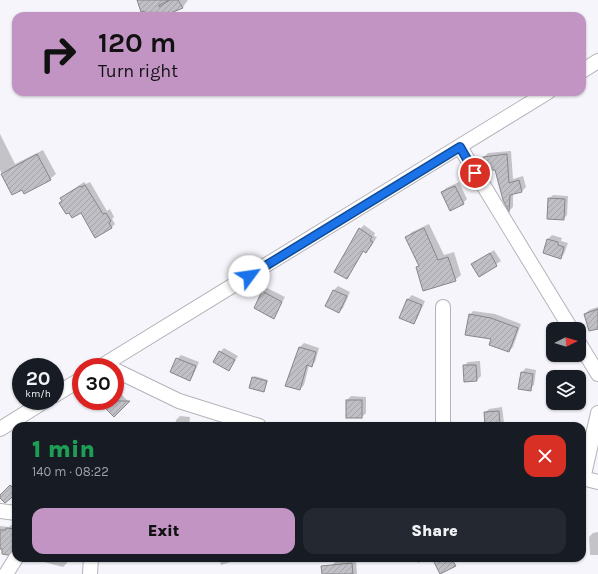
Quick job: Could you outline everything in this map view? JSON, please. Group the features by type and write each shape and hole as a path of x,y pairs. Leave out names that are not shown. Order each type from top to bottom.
{"street":[{"path":"586,68 598,61"},
{"path":"121,358 542,96"},
{"path":"460,147 567,322"},
{"path":"442,307 443,422"},
{"path":"586,354 598,374"},
{"path":"124,375 179,400 247,422"},
{"path":"0,429 31,410"},
{"path":"586,465 598,412"},
{"path":"586,479 598,482"},
{"path":"0,511 12,512"},
{"path":"6,574 14,562"},
{"path":"90,574 91,562"}],"building":[{"path":"137,0 169,0 159,5 159,7 170,0 178,0 183,8 173,12 141,12"},
{"path":"37,154 51,180 24,194 22,190 12,195 1,174"},
{"path":"507,154 509,183 519,180 522,192 510,195 509,212 503,200 495,170 484,170 483,157"},
{"path":"85,185 103,214 106,213 111,221 109,223 112,228 95,238 81,213 72,218 69,213 66,214 59,203 62,201 60,198 80,186"},
{"path":"455,186 464,204 450,211 441,192"},
{"path":"548,198 565,199 564,220 547,219"},
{"path":"359,228 372,237 370,240 373,242 366,253 363,251 347,279 334,272"},
{"path":"424,228 438,260 448,257 456,281 423,291 416,267 419,266 405,237"},
{"path":"547,239 558,242 558,245 564,247 561,259 543,253"},
{"path":"490,253 497,266 479,277 471,264"},
{"path":"333,290 347,296 339,313 325,306"},
{"path":"262,291 282,302 274,319 254,308"},
{"path":"407,299 422,305 414,324 399,318"},
{"path":"598,309 598,329 589,331 584,314"},
{"path":"469,314 491,318 518,328 509,352 489,345 491,339 465,335"},
{"path":"299,347 316,352 312,367 307,365 300,390 285,386"},
{"path":"219,351 235,360 229,371 213,362"},
{"path":"176,358 196,366 190,381 170,372"},
{"path":"463,365 476,365 477,381 464,382"},
{"path":"521,372 533,374 531,391 518,389"},
{"path":"252,377 267,381 264,392 249,388"},
{"path":"346,400 362,400 362,418 346,418"},
{"path":"124,401 130,401 124,407"},
{"path":"107,410 121,410 114,417"},
{"path":"499,411 500,422 485,422 484,412"},
{"path":"10,485 12,487 12,497 5,503 0,498 0,495"},
{"path":"6,528 12,529 12,552 8,555 2,554 2,549 0,549 0,530 6,530"},
{"path":"434,562 454,562 456,566 440,574"},
{"path":"352,563 353,574 322,574 321,566"}],"route":[{"path":"249,276 460,147 475,173"}]}
